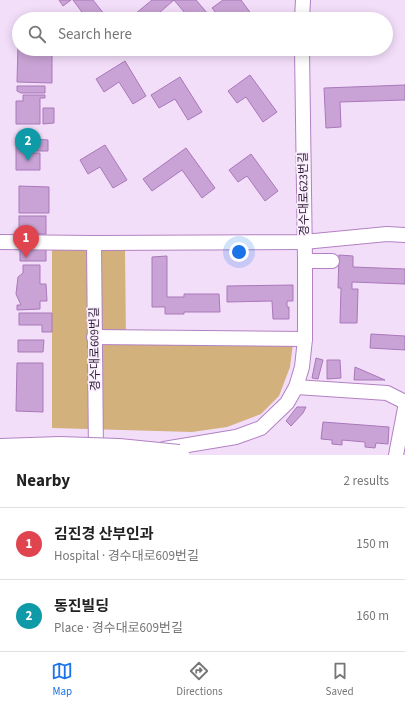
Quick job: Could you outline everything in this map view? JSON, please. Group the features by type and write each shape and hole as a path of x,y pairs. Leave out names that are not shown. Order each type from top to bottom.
{"highway":[{"path":"0,449 60,447 119,449 179,455"}],"street":[{"path":"302,12 303,0"},
{"name":"경수대로623번길","path":"134,455 236,437 261,428 287,403 296,386 302,368 305,339 302,56"},
{"path":"0,242 304,242 387,234 405,235"},
{"name":"경수대로609번길","path":"94,243 96,455"},
{"path":"305,261 332,261"},
{"path":"94,337 305,339"},
{"path":"296,386 387,393 405,402"},
{"path":"396,455 405,408"}],"shaded area":[{"path":"52,247 125,248 126,342 293,344 290,367 279,396 261,414 227,427 192,432 52,428"}],"building":[{"path":"59,0 71,0 63,6"},
{"path":"73,0 93,0 102,12 82,12"},
{"path":"152,0 174,0 160,12 137,12"},
{"path":"174,0 196,0 206,12 184,12"},
{"path":"223,0 241,0 250,12 215,12 212,8"},
{"path":"18,56 52,56 52,83 17,82"},
{"path":"125,61 146,96 133,104 119,82 104,92 96,79"},
{"path":"250,75 277,112 263,122 246,97 237,103 228,91"},
{"path":"180,77 202,112 188,120 175,99 159,108 151,95"},
{"path":"405,85 405,100 340,102 341,127 326,128 324,88"},
{"path":"17,86 45,86 45,93 21,93 17,91"},
{"path":"23,95 45,95 45,98 40,98 40,124 16,124 16,101 23,101"},
{"path":"43,108 54,108 54,123 43,124"},
{"path":"16,138 31,138 31,153 40,153 40,170 16,170"},
{"path":"34,139 48,140 48,151 34,151"},
{"path":"105,145 127,180 113,188 100,167 88,174 80,160"},
{"path":"186,148 215,188 202,198 182,170 152,191 143,179"},
{"path":"251,154 278,191 265,201 247,176 238,182 229,170"},
{"path":"19,186 49,187 49,213 19,213"},
{"path":"19,216 46,216 46,234 19,234"},
{"path":"46,248 46,261 20,261 20,249"},
{"path":"339,255 353,256 353,267 405,269 405,284 352,282 352,289 358,289 357,323 340,323 341,288 338,288"},
{"path":"167,256 167,297 184,297 184,294 219,294 220,312 184,312 184,314 165,314 165,307 152,307 152,257"},
{"path":"23,265 40,265 40,284 46,284 47,301 40,301 40,309 17,310 17,305 21,305 16,294 18,277 23,273"},
{"path":"293,285 293,301 287,301 287,307 289,307 289,319 273,319 272,301 227,302 227,286"},
{"path":"19,313 52,313 52,332 42,332 42,325 19,325"},
{"path":"371,334 405,336 405,350 370,348"},
{"path":"18,340 44,340 43,352 18,352"},
{"path":"316,358 323,360 318,379 312,378"},
{"path":"327,360 340,360 341,378 327,379"},
{"path":"17,363 43,363 43,412 16,411"},
{"path":"355,367 385,380 354,380"},
{"path":"297,407 306,407 303,413 291,426 286,421"},
{"path":"323,422 389,427 388,444 376,443 375,448 365,447 365,442 342,440 342,445 332,444 332,440 321,439"}],"place":[{"name":"동진빌딩","path":"28,161"},
{"name":"김진경 산부인과","path":"26,258"}]}
